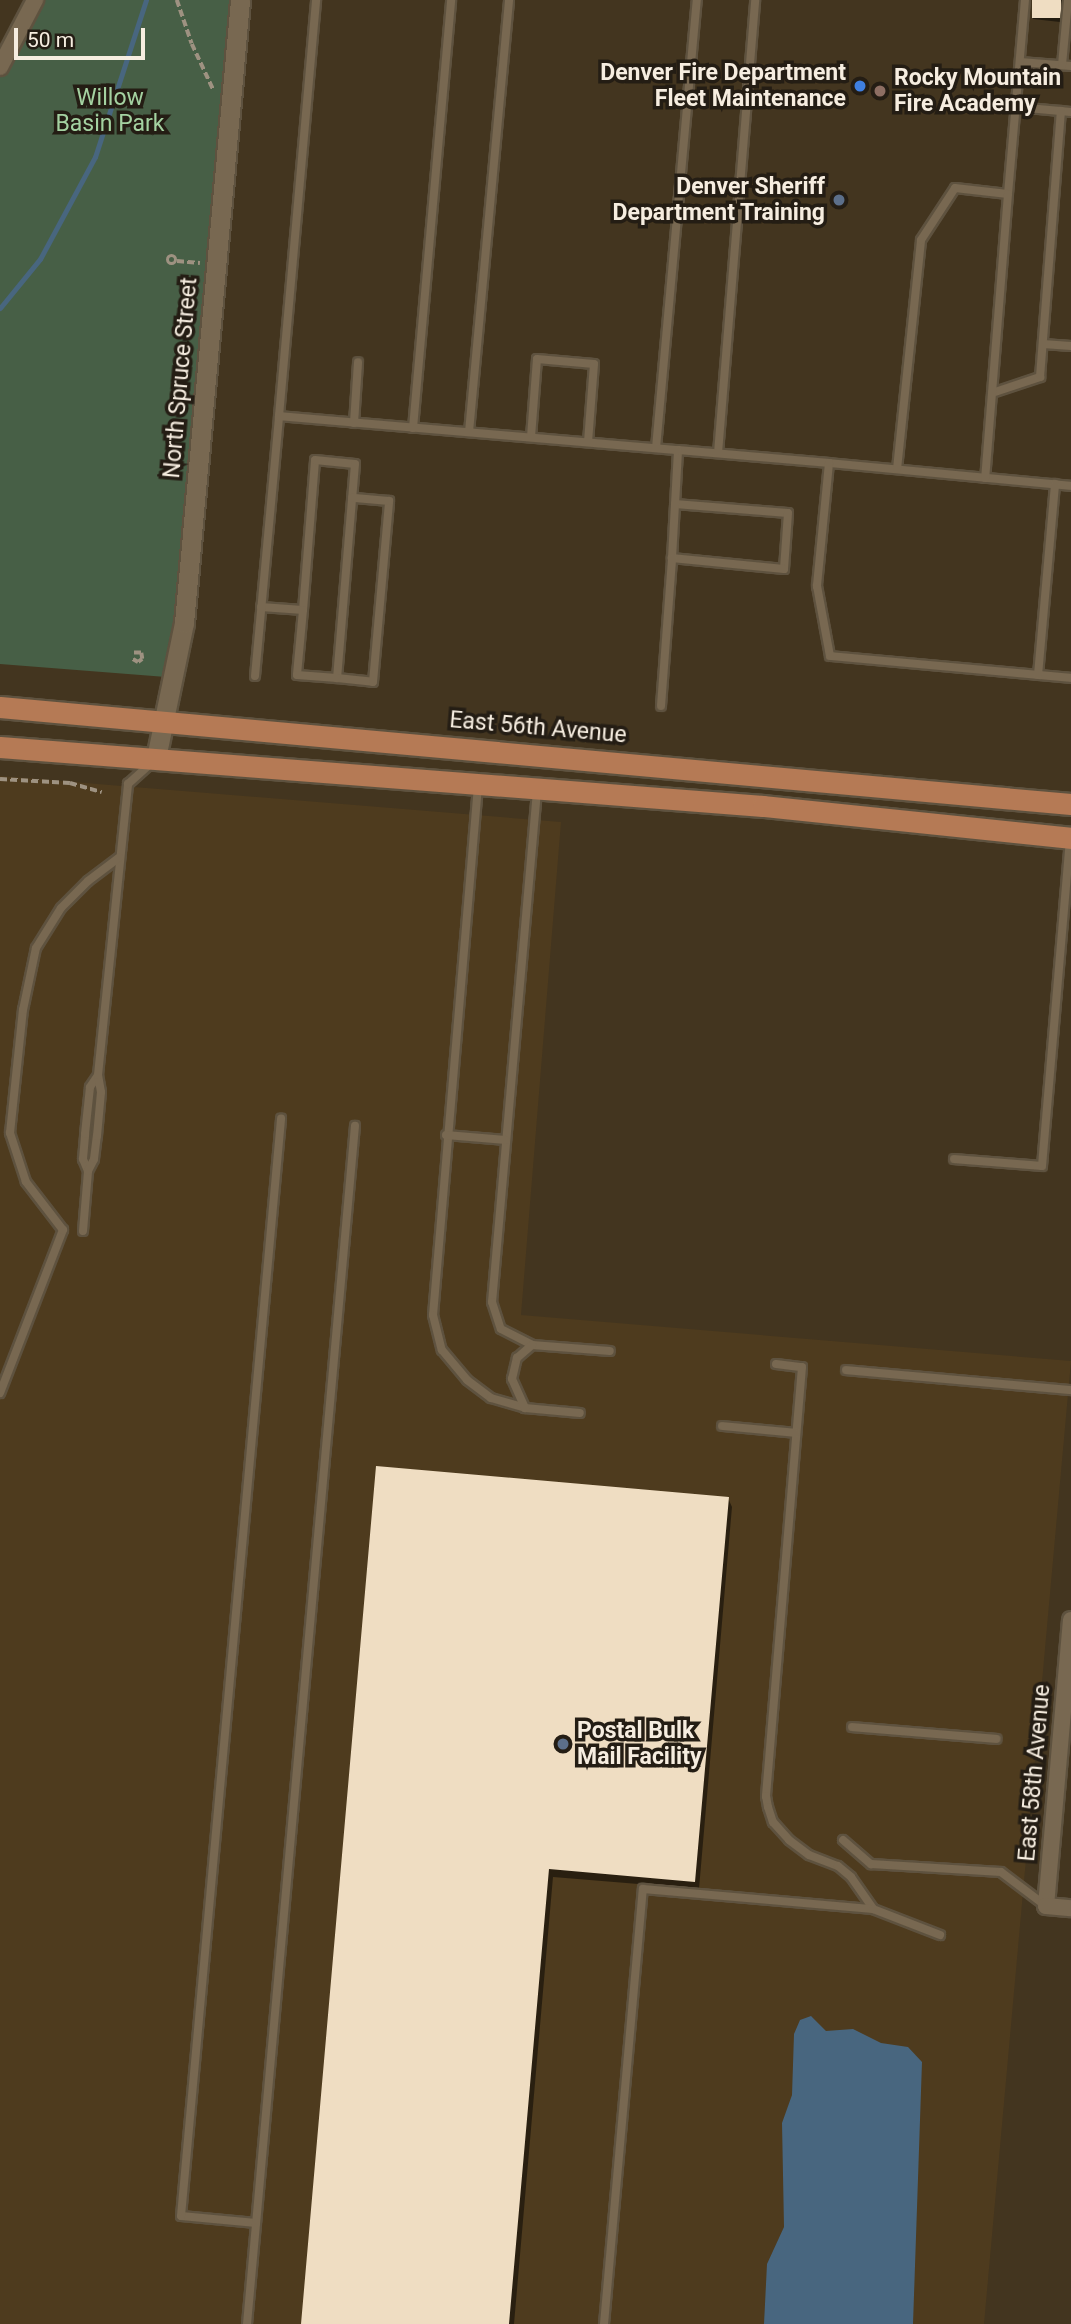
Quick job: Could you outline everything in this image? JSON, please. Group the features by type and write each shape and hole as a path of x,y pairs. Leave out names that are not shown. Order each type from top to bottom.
{"main road":[{"name":"East 56th Avenue","path":"0,707 1071,804"},
{"path":"0,747 537,791 763,806 1070,838"}],"street":[{"path":"0,67 35,0"},
{"name":"North Spruce Street","path":"156,758 184,623 240,0"},
{"name":"East 58th Avenue","path":"1046,1906 1071,1620"},
{"path":"1046,1906 1071,1908"}],"lane":[{"path":"255,676 316,0"},
{"path":"414,428 450,0"},
{"path":"469,432 509,0"},
{"path":"656,448 697,0"},
{"path":"718,453 755,0"},
{"path":"985,478 1025,0"},
{"path":"1020,62 1067,65 1068,0"},
{"path":"992,393 1040,377 1066,112 1017,107"},
{"path":"897,469 921,240 955,188 1008,194"},
{"path":"1043,344 1071,346"},
{"path":"531,437 537,359 560,361 594,364 588,442"},
{"path":"354,423 358,362"},
{"path":"279,416 1071,486"},
{"path":"661,706 678,450"},
{"path":"337,678 352,498 355,464 315,460 297,675 373,682 388,501 352,498"},
{"path":"829,463 817,586 830,656 1071,678"},
{"path":"1038,675 1055,484"},
{"path":"672,558 784,569 788,513 675,504"},
{"path":"261,607 303,610"},
{"path":"83,1231 88,1171 94,1159 97,1136 101,1091 98,1075 128,784 156,758"},
{"path":"478,786 446,1135 433,1315 442,1350 467,1380 491,1398 526,1408 580,1413"},
{"path":"537,791 492,1302 501,1329 532,1345 610,1351"},
{"path":"954,1159 1042,1166 1070,838"},
{"path":"0,1393 63,1230 26,1182 10,1133 23,1010 36,948 61,908 89,881 119,858"},
{"path":"256,2223 181,2216 281,1119"},
{"path":"247,2324 355,1126"},
{"path":"446,1135 506,1140"},
{"path":"526,1408 513,1379 517,1358 532,1345"},
{"path":"776,1364 802,1367 766,1796 773,1822 789,1840 809,1855 844,1871 873,1909"},
{"path":"846,1370 1071,1390"},
{"path":"722,1426 796,1433"},
{"path":"852,1727 997,1740"},
{"path":"842,1840 872,1864 1001,1872 1046,1906"},
{"path":"604,2324 643,1889 873,1909 940,1935"}],"path":[{"path":"177,0 192,44 214,89"},
{"path":"176,261 200,263"},
{"path":"135,653 141,653 143,658"},
{"path":"133,659 138,662 143,658 151,659"},
{"path":"0,779 70,783 102,792"}],"shaded area":[{"path":"0,776 561,822 521,1315 1071,1361 984,2324 0,2324"}],"green space":[{"name":"Willow Basin Park","path":"38,0 231,0 177,613 166,677 0,664 0,74"}],"water":[{"path":"811,2016 826,2031 853,2029 881,2043 908,2047 922,2062 913,2324 764,2324 767,2264 784,2227 782,2123 792,2095 794,2034 800,2020"}],"building":[{"path":"1032,0 1061,0 1061,18 1032,18"},
{"path":"376,1466 729,1497 695,1882 549,1869 509,2324 301,2324"}],"waterway":[{"path":"0,308 40,259 95,157 146,0"}],"place":[{"name":"Denver Fire Department Fleet Maintenance","path":"860,86"},
{"name":"Rocky Mountain Fire Academy","path":"880,91"},
{"name":"Denver Sheriff Department Training","path":"839,200"},
{"name":"Postal Bulk Mail Facility","path":"563,1744"}]}
